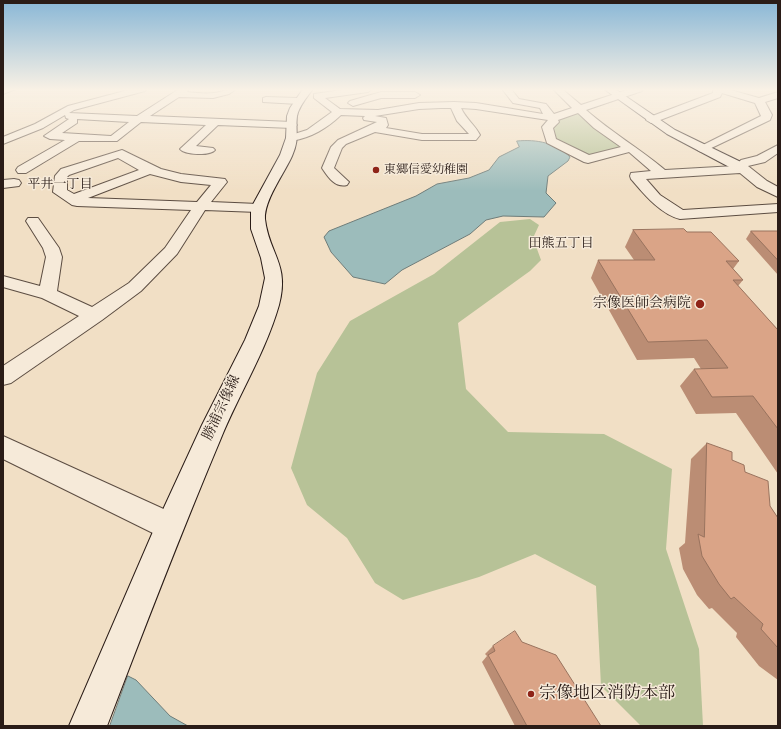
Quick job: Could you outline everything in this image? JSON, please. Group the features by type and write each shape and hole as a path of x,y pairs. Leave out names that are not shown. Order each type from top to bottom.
{"main road":[{"name":"勝浦宗像線","path":"88,726 169,526 222,408 257,336 272,290 273,269 258,228 258,208 286,155 292,132 292,123"},
{"path":"656,123 744,170"}],"street":[{"path":"3,141 44,123"},
{"path":"70,123 50,136 113,139 134,123"},
{"path":"209,150 186,149 214,123"},
{"path":"223,123 292,132 306,136 325,123"},
{"path":"342,182 337,179 328,168 338,147 342,142 383,125 383,123"},
{"path":"425,123 431,136"},
{"path":"375,128 422,137 472,138 475,135 472,129 465,123"},
{"path":"553,123 548,127 552,141 588,159 631,148"},
{"path":"595,123 631,148 662,174"},
{"path":"703,149 756,123"},
{"path":"22,170 76,138"},
{"path":"744,170 745,163 761,159 778,148"},
{"path":"3,377 95,316 134,287 171,251 201,206 220,182 169,177 132,163 122,154 65,172 61,176 60,192 77,202 201,206 258,208"},
{"path":"73,200 150,170"},
{"path":"744,170 762,184 778,193"},
{"path":"769,175 744,170 636,176 654,198 680,215 778,208"},
{"path":"33,222 51,248 54,257 48,294"},
{"path":"3,281 48,294 95,316"},
{"path":"3,447 169,526"}],"green space":[{"path":"553,123 592,123 623,149 588,157 556,141 551,127"},
{"path":"530,219 539,225 533,238 541,260 530,271 458,323 466,389 508,432 604,434 672,469 666,549 699,649 703,726 641,726 601,686 596,586 535,554 479,577 403,600 375,583 347,538 307,505 291,468 317,373 350,321 434,274 500,222"}],"water":[{"path":"517,141 539,141 546,143 559,148 570,157 568,161 548,176 546,193 556,203 544,217 503,216 486,220 470,234 402,270 385,284 353,277 331,252 324,237 329,231 416,196 437,184 469,178 489,170 499,157 519,147"},
{"path":"128,676 136,680 170,716 188,726 110,726"}],"building":[{"path":"684,229 687,232 711,232 739,261 726,261 743,280 733,280 778,330 778,429 753,396 712,397 694,369 728,368 707,340 648,342 598,260 655,260 633,230"},
{"path":"751,231 778,231 778,260"},
{"path":"707,443 732,452 732,460 744,465 745,472 768,481 770,506 778,518 778,648 761,629 763,624 734,597 731,599 719,584 702,556 698,534 704,537"},
{"name":"宗像地区消防本部","path":"515,631 522,642 556,655 601,726 527,726 488,655 495,651 493,646"}],"place":[{"name":"東郷信愛幼稚園","path":"376,170"},
{"name":"宗像医師会病院","path":"700,304"},
{"name":"宗像地区消防本部","path":"531,694"}],"district":[{"name":"平井一丁目","path":"60,185"},
{"name":"田熊五丁目","path":"561,244"}]}
